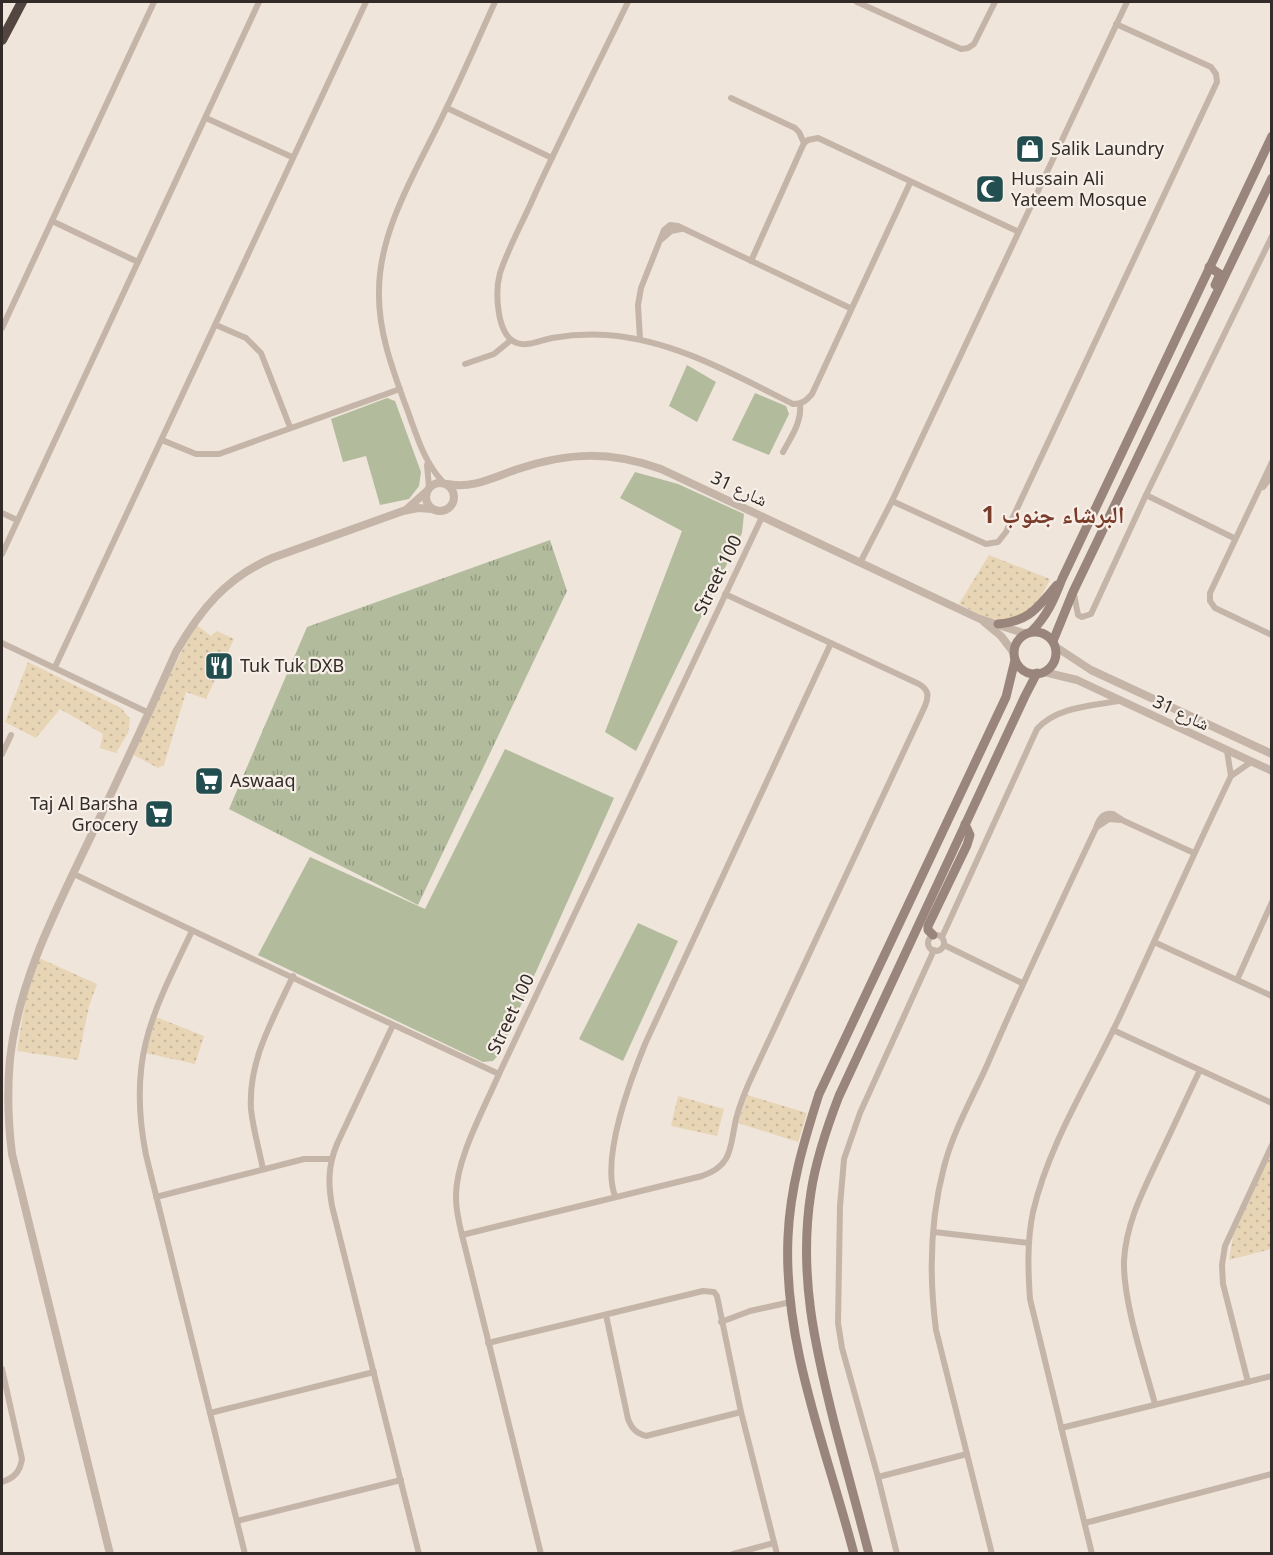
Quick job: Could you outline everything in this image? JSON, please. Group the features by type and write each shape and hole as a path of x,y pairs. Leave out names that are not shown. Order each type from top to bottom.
{"highway":[{"path":"2,40 22,2"}],"main road":[{"path":"854,1554 802,1371 791,1302 787,1254 791,1196 799,1160 819,1094 1006,697 1018,641 1041,622 1052,606 1062,579 1272,136"},
{"path":"869,1554 819,1364 812,1329 806,1266 811,1192 818,1159 839,1096 965,824 1041,673 1054,662 1054,644 1073,592 1272,178"},
{"path":"1202,326 1202,316 1220,275 1209,267"},
{"path":"998,624 1014,622 1032,614 1062,579"},
{"path":"1028,633 1043,633 1054,644"},
{"path":"1015,656 1022,669 1029,673 1041,673"},
{"path":"938,936 928,930 928,926 967,845 970,835 965,824"}],"street":[{"path":"2,328 154,2"},
{"path":"2,554 259,2"},
{"path":"55,667 366,2"},
{"path":"432,509 426,501 427,461 382,332 378,290 380,269 390,228 495,2"},
{"path":"628,2 552,158 500,274 497,303 505,334 511,340 525,345 578,335 640,339 684,352 792,404 800,404 812,394 910,183"},
{"path":"857,2 961,49 974,44 995,2"},
{"path":"860,563 892,501 1017,231 1127,2"},
{"path":"892,501 986,544 998,542 1006,532 1217,82 1212,67 1116,24"},
{"path":"731,98 795,128 804,143"},
{"path":"447,108 552,158"},
{"path":"206,118 292,157"},
{"path":"751,261 804,143 813,138 818,138 910,183 1017,231"},
{"path":"52,221 138,262"},
{"path":"640,339 638,305 641,288 664,230 670,225 683,229 850,308"},
{"path":"1073,592 1075,610 1078,615 1082,617 1091,614 1272,236"},
{"path":"216,325 246,338 261,353 290,427"},
{"path":"465,364 494,354 511,340"},
{"path":"162,440 196,454 208,455 231,450 400,389"},
{"path":"783,452 800,418 800,404"},
{"name":"شارع 31","path":"454,502 473,485 518,469 568,456 591,454 639,461 661,469 980,619 1028,633"},
{"path":"108,1552 12,1154 5,1077 30,974 46,933 176,652 191,625 231,582 272,558 404,511 418,508 445,510 454,502 453,491 427,461"},
{"path":"1272,462 1209,593 1210,602 1215,608 1272,635"},
{"path":"1257,495 1272,476"},
{"path":"404,511 433,484 445,483"},
{"name":"شارع 31","path":"445,483 473,485"},
{"path":"1146,495 1234,538"},
{"path":"2,513 17,520"},
{"name":"Street 100","path":"541,1554 462,1235 456,1198 457,1180 468,1147 499,1074 762,517"},
{"path":"462,1235 711,1173 726,1160 740,1107 753,1074 925,706 928,696 924,687 725,594"},
{"name":"شارع 31","path":"980,619 1001,636 1015,656"},
{"path":"2,643 149,713"},
{"path":"615,1196 610,1177 617,1135 624,1104 641,1053 831,643"},
{"name":"شارع 31","path":"1054,644 1091,670 1272,754"},
{"name":"شارع 31","path":"1041,673 1077,681 1272,771"},
{"path":"944,945 940,950 934,950 928,943 938,936 1037,729 1044,721 1067,711 1118,701"},
{"path":"2,754 11,735"},
{"path":"1227,751 1231,776"},
{"path":"1092,1554 1030,1299 1028,1270 1033,1213 1047,1169 1084,1084 1113,1030 1231,776 1251,762"},
{"path":"992,1554 936,1330 931,1275 937,1199 944,1167 955,1135 1022,983 1098,820 1105,814 1113,814 1194,853"},
{"path":"74,874 499,1074"},
{"path":"1237,980 1272,902"},
{"path":"192,931 157,1004 143,1053 139,1104 141,1130 245,1554"},
{"path":"938,936 944,945 1022,983"},
{"path":"1154,942 1272,996"},
{"path":"897,1554 878,1477 847,1371 838,1323 839,1228 844,1159 869,1092 934,950"},
{"path":"263,1169 251,1110 254,1070 259,1050 292,976"},
{"path":"393,1025 331,1160 328,1175 332,1206 419,1554"},
{"path":"1113,1030 1272,1103"},
{"path":"1155,1404 1126,1286 1124,1262 1126,1239 1132,1216 1200,1070"},
{"path":"1248,1382 1223,1284 1222,1265 1225,1246 1272,1145"},
{"path":"156,1197 304,1159 331,1160"},
{"path":"934,1232 1029,1243"},
{"path":"488,1343 709,1290 717,1296 741,1412 777,1554"},
{"path":"721,1322 750,1311 791,1302"},
{"path":"606,1315 628,1419 631,1427 637,1433 646,1436 741,1412"},
{"path":"2,1369 4,1387 22,1459 21,1467 16,1475 2,1482"},
{"path":"210,1413 374,1372"},
{"path":"1061,1428 1272,1376"},
{"path":"878,1477 967,1454"},
{"path":"1085,1522 1272,1474"},
{"path":"237,1521 401,1480"},
{"path":"733,1554 774,1543"}],"green space":[{"path":"687,365 716,382 697,422 669,406"},
{"path":"755,393 786,406 789,414 769,455 732,440"},
{"path":"387,398 395,401 421,472 419,486 409,499 380,505 366,456 343,462 331,419"},
{"path":"635,472 678,484 744,514 742,533 636,751 605,732 682,531 620,498"},
{"path":"550,540 567,591 418,905 229,809 307,627"},
{"path":"505,749 614,798 499,1054 493,1061 483,1062 258,955 310,857 425,909"},
{"path":"638,923 678,941 623,1061 579,1039"}],"sand":[{"path":"989,555 1050,579 1041,596 1029,610 1013,619 994,620 959,604"},
{"path":"195,624 211,636 217,631 234,639 206,699 186,692 164,765 158,768 132,754"},
{"path":"28,662 121,708 130,719 128,733 116,753 100,748 103,734 60,709 36,738 5,722"},
{"path":"39,958 97,984 89,1006 78,1060 17,1051 25,1003"},
{"path":"156,1017 204,1036 195,1064 146,1053"},
{"path":"747,1095 807,1113 798,1142 738,1123"},
{"path":"678,1096 724,1109 717,1136 671,1126"},
{"path":"1271,1151 1271,1249 1229,1260 1233,1236"}],"place":[{"name":"Salik Laundry","path":"1030,149"},
{"name":"Hussain Ali Yateem Mosque","path":"990,189"},
{"name":"Tuk Tuk DXB","path":"219,666"},
{"name":"Aswaaq","path":"209,781"},
{"name":"Taj Al Barsha Grocery","path":"159,814"}],"district":[{"name":"البرشاء جنوب 1","path":"1053,515"}]}
